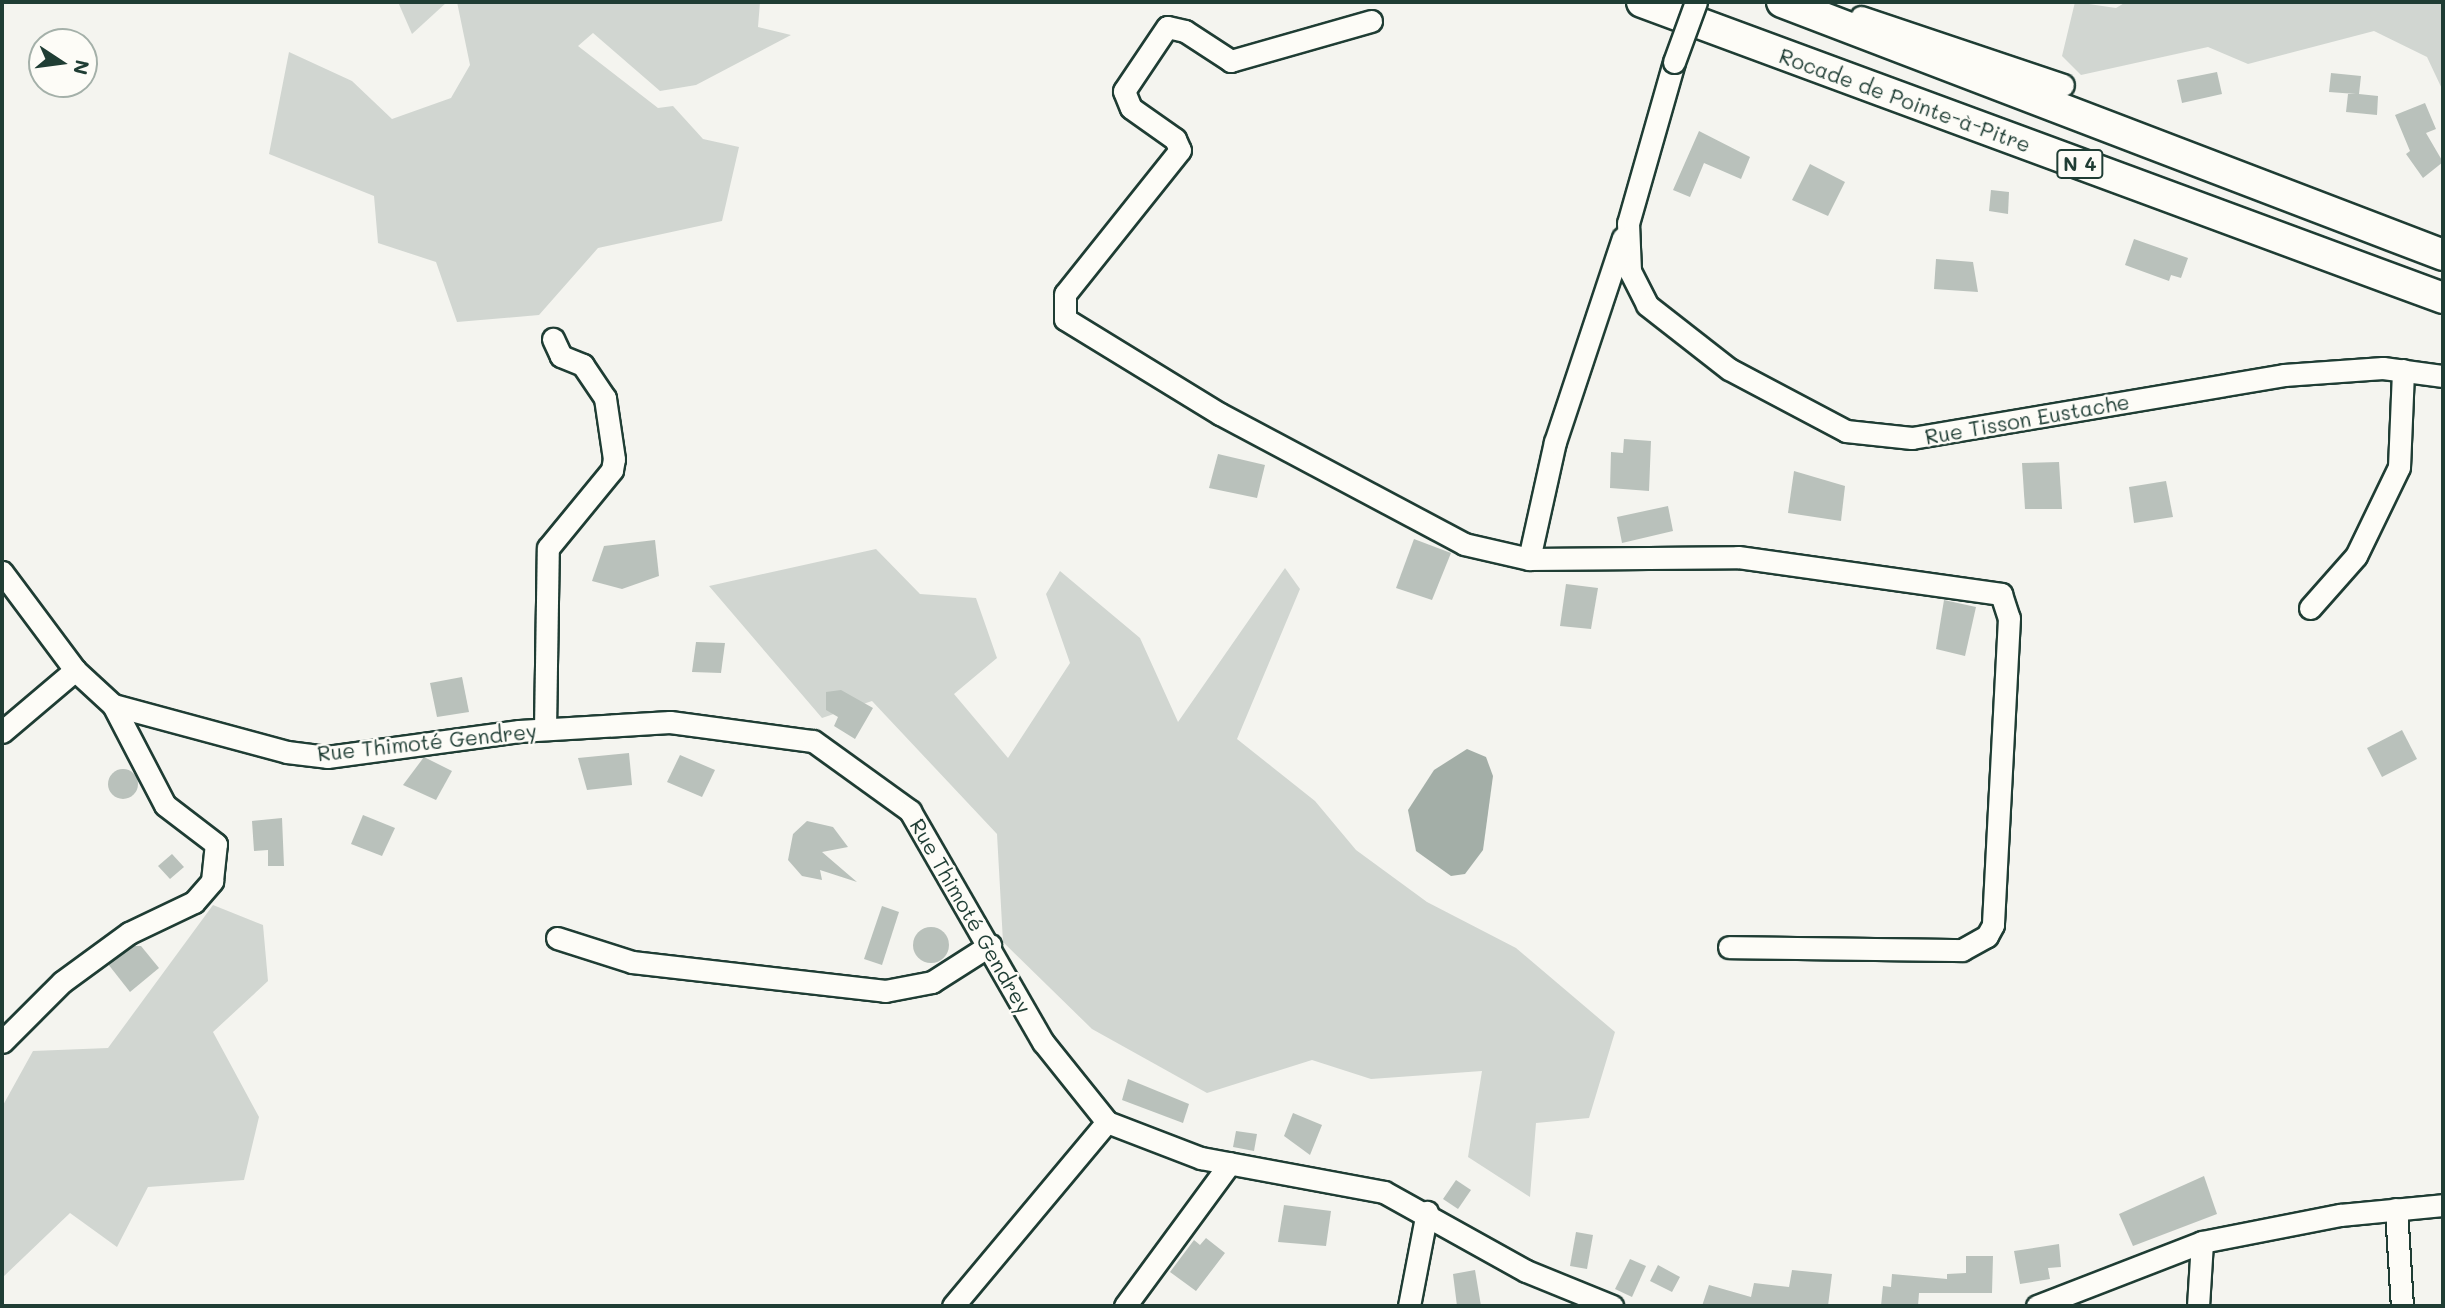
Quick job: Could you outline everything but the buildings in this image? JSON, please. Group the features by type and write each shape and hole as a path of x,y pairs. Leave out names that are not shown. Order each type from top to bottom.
{"highway":[{"name":"Rocade de Pointe-à-Pitre","path":"1642,2 2443,298"},
{"name":"N 4","path":"1782,2 2443,255"}],"street":[{"name":"Rue Tisson Eustache","path":"1696,2 1674,62 1628,223 1630,271 1647,305 1729,369 1846,431 1912,438 2284,375 2403,370 2443,376"},
{"path":"1820,2 2063,85"},
{"path":"1371,21 1231,61 1185,31 1167,27 1124,91 1131,108 1175,139 1180,150 1090,258 1061,307 1065,319 1220,414 1365,494 1464,544 1529,559 1738,557 2001,594 2009,618 1993,925 1987,936 1962,950 1729,947"},
{"path":"1529,559 1555,442 1628,223"},
{"path":"545,729 548,548 612,470 614,458 605,398 583,366 561,356 553,339"},
{"path":"2310,608 2356,556 2399,467 2403,370"},
{"name":"Rue Thimoté Gendrey","path":"2,572 75,670 113,705 287,752 327,757 545,729 670,722 813,741 910,811 990,945 1043,1042 1107,1122 1140,1139 1230,1163 1384,1192 1427,1212 1526,1271 1612,1306"},
{"path":"2,732 75,670"},
{"path":"2,1042 62,982 129,933 194,902 212,881 216,844 164,805 113,705"},
{"path":"556,938 632,962 885,992 932,982 990,945"},
{"path":"953,1306 1107,1122"},
{"path":"1125,1306 1230,1163"},
{"path":"2050,1303 2202,1242 2396,1209 2443,1205"},
{"path":"2396,1209 2402,1306"},
{"path":"1409,1306 1427,1212"},
{"path":"2198,1306 2202,1242"}],"shaded area":[{"path":"398,2 447,2 412,34"},
{"path":"457,2 760,2 758,27 791,35 696,85 660,91 593,33 578,46 658,108 673,106 703,139 739,147 722,221 598,248 539,315 457,322 436,262 378,243 374,196 269,154 289,52 352,81 392,119 451,98 470,65"},
{"path":"2075,2 2116,8 2126,2 2443,2 2443,91 2427,57 2374,31 2248,64 2208,47 2081,75 2062,56"},
{"path":"876,549 920,594 976,598 997,658 954,694 1008,758 1070,663 1046,594 1060,571 1140,638 1178,722 1285,568 1300,589 1237,739 1315,801 1356,850 1427,902 1516,948 1615,1032 1589,1118 1536,1123 1530,1197 1468,1157 1482,1071 1371,1079 1312,1060 1207,1093 1092,1029 1003,942 997,834 872,701 822,718 709,586"},
{"path":"1467,749 1486,757 1493,776 1483,850 1465,874 1451,876 1416,851 1408,810 1434,770"},
{"path":"213,905 263,925 268,981 213,1032 259,1117 244,1180 148,1187 117,1247 70,1213 2,1278 2,1107 33,1051 108,1048"}]}
